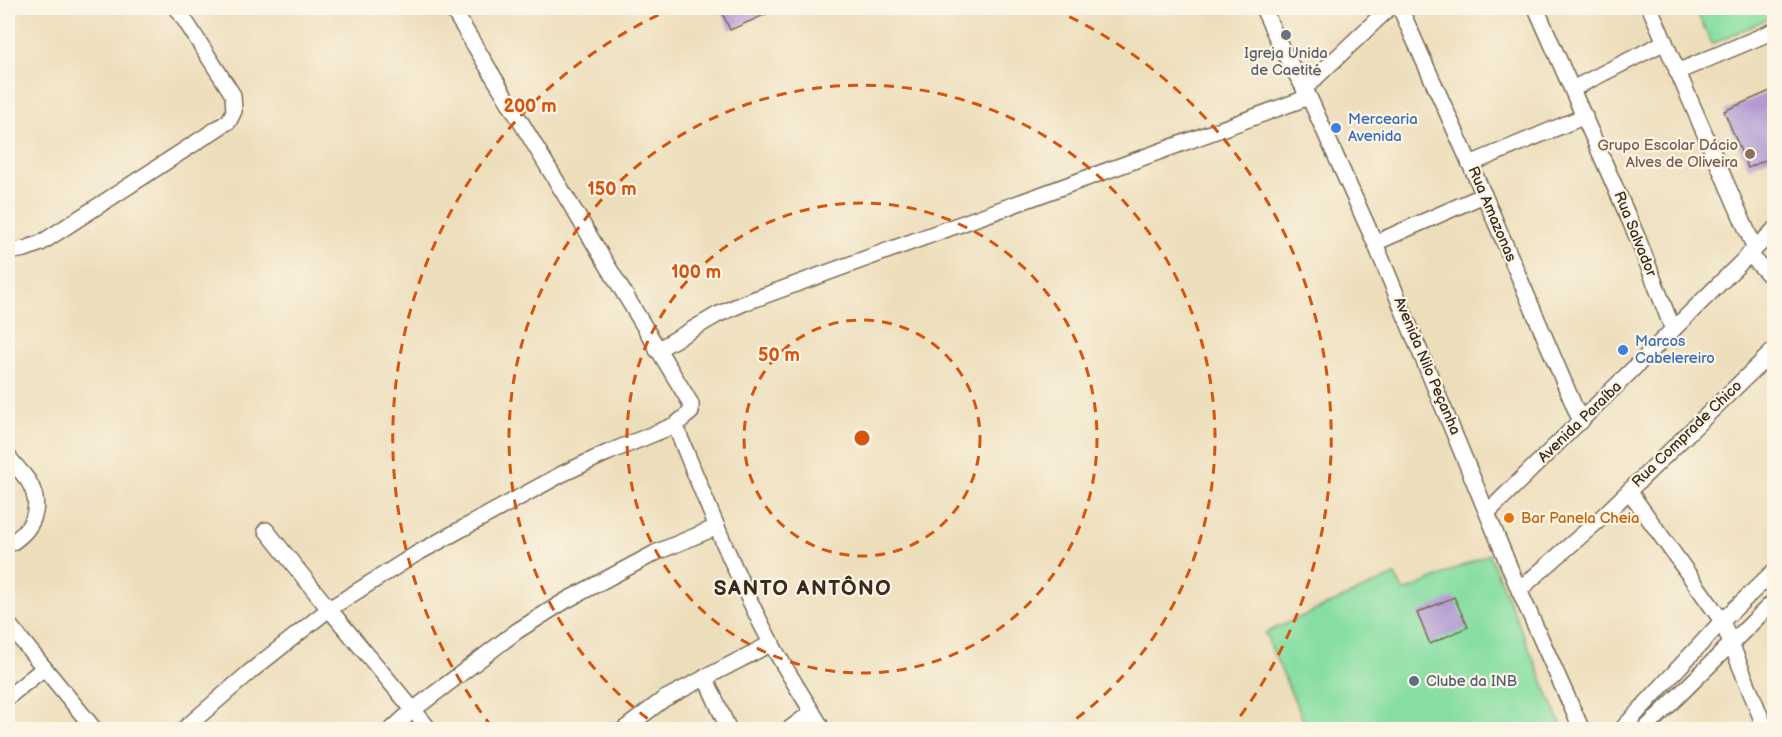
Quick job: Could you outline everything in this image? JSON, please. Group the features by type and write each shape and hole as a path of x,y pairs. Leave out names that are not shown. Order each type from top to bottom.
{"street":[{"path":"8,252 41,243 229,121 234,111 233,94 177,8"},
{"path":"183,729 329,609 416,555 562,474 675,425 692,410 576,210 452,8"},
{"name":"Avenida Nilo Peçanha","path":"1263,8 1278,41 1307,93 1375,243 1520,590 1582,729"},
{"path":"657,350 717,315 744,303 1307,93 1389,8"},
{"name":"Rua Amazonas","path":"1400,8 1484,195 1581,422"},
{"name":"Rua Salvador","path":"1536,8 1638,239 1673,330"},
{"path":"1650,8 1752,252 1774,280"},
{"path":"1677,72 1774,31"},
{"path":"1572,89 1665,42"},
{"path":"1470,164 1585,116"},
{"path":"1375,243 1484,195"},
{"name":"Avenida Paraíba","path":"1488,512 1774,230"},
{"name":"Rua Comprade Chico","path":"1520,590 1599,520 1774,350"},
{"path":"675,425 717,527 772,643 823,729"},
{"path":"8,456 29,483 35,503 34,521 25,532 8,545"},
{"path":"1629,491 1722,621 1766,729"},
{"path":"391,729 517,631 565,601 655,554 717,527"},
{"path":"266,530 430,729"},
{"path":"1621,729 1722,621 1774,572"},
{"path":"1644,729 1774,601"},
{"path":"10,626 95,729"},
{"path":"623,729 664,699 772,643"},
{"path":"8,697 44,668"},
{"path":"705,677 729,729"},
{"path":"788,729 812,712"}],"green space":[{"path":"1695,8 1767,8 1772,17 1712,44"},
{"name":"Clube da INB","path":"1489,554 1563,729 1307,729 1265,633 1395,575 1404,592"}],"building":[{"path":"720,8 780,8 730,30"},
{"path":"1770,91 1774,102 1774,156 1748,168 1724,111"},
{"path":"1454,597 1468,627 1430,644 1417,613"}],"place":[{"name":"Igreja Unida de Caetité","path":"1286,35"},
{"name":"Mercearia Avenida","path":"1336,128"},
{"name":"Grupo Escolar Dácio Alves de Oliveira","path":"1750,154"},
{"name":"Marcos Cabelereiro","path":"1623,350"},
{"name":"Bar Panela Cheia","path":"1509,518"},
{"name":"Clube da INB","path":"1414,681"}],"district":[{"name":"SANTO ANTÔNO","path":"803,588"}]}
